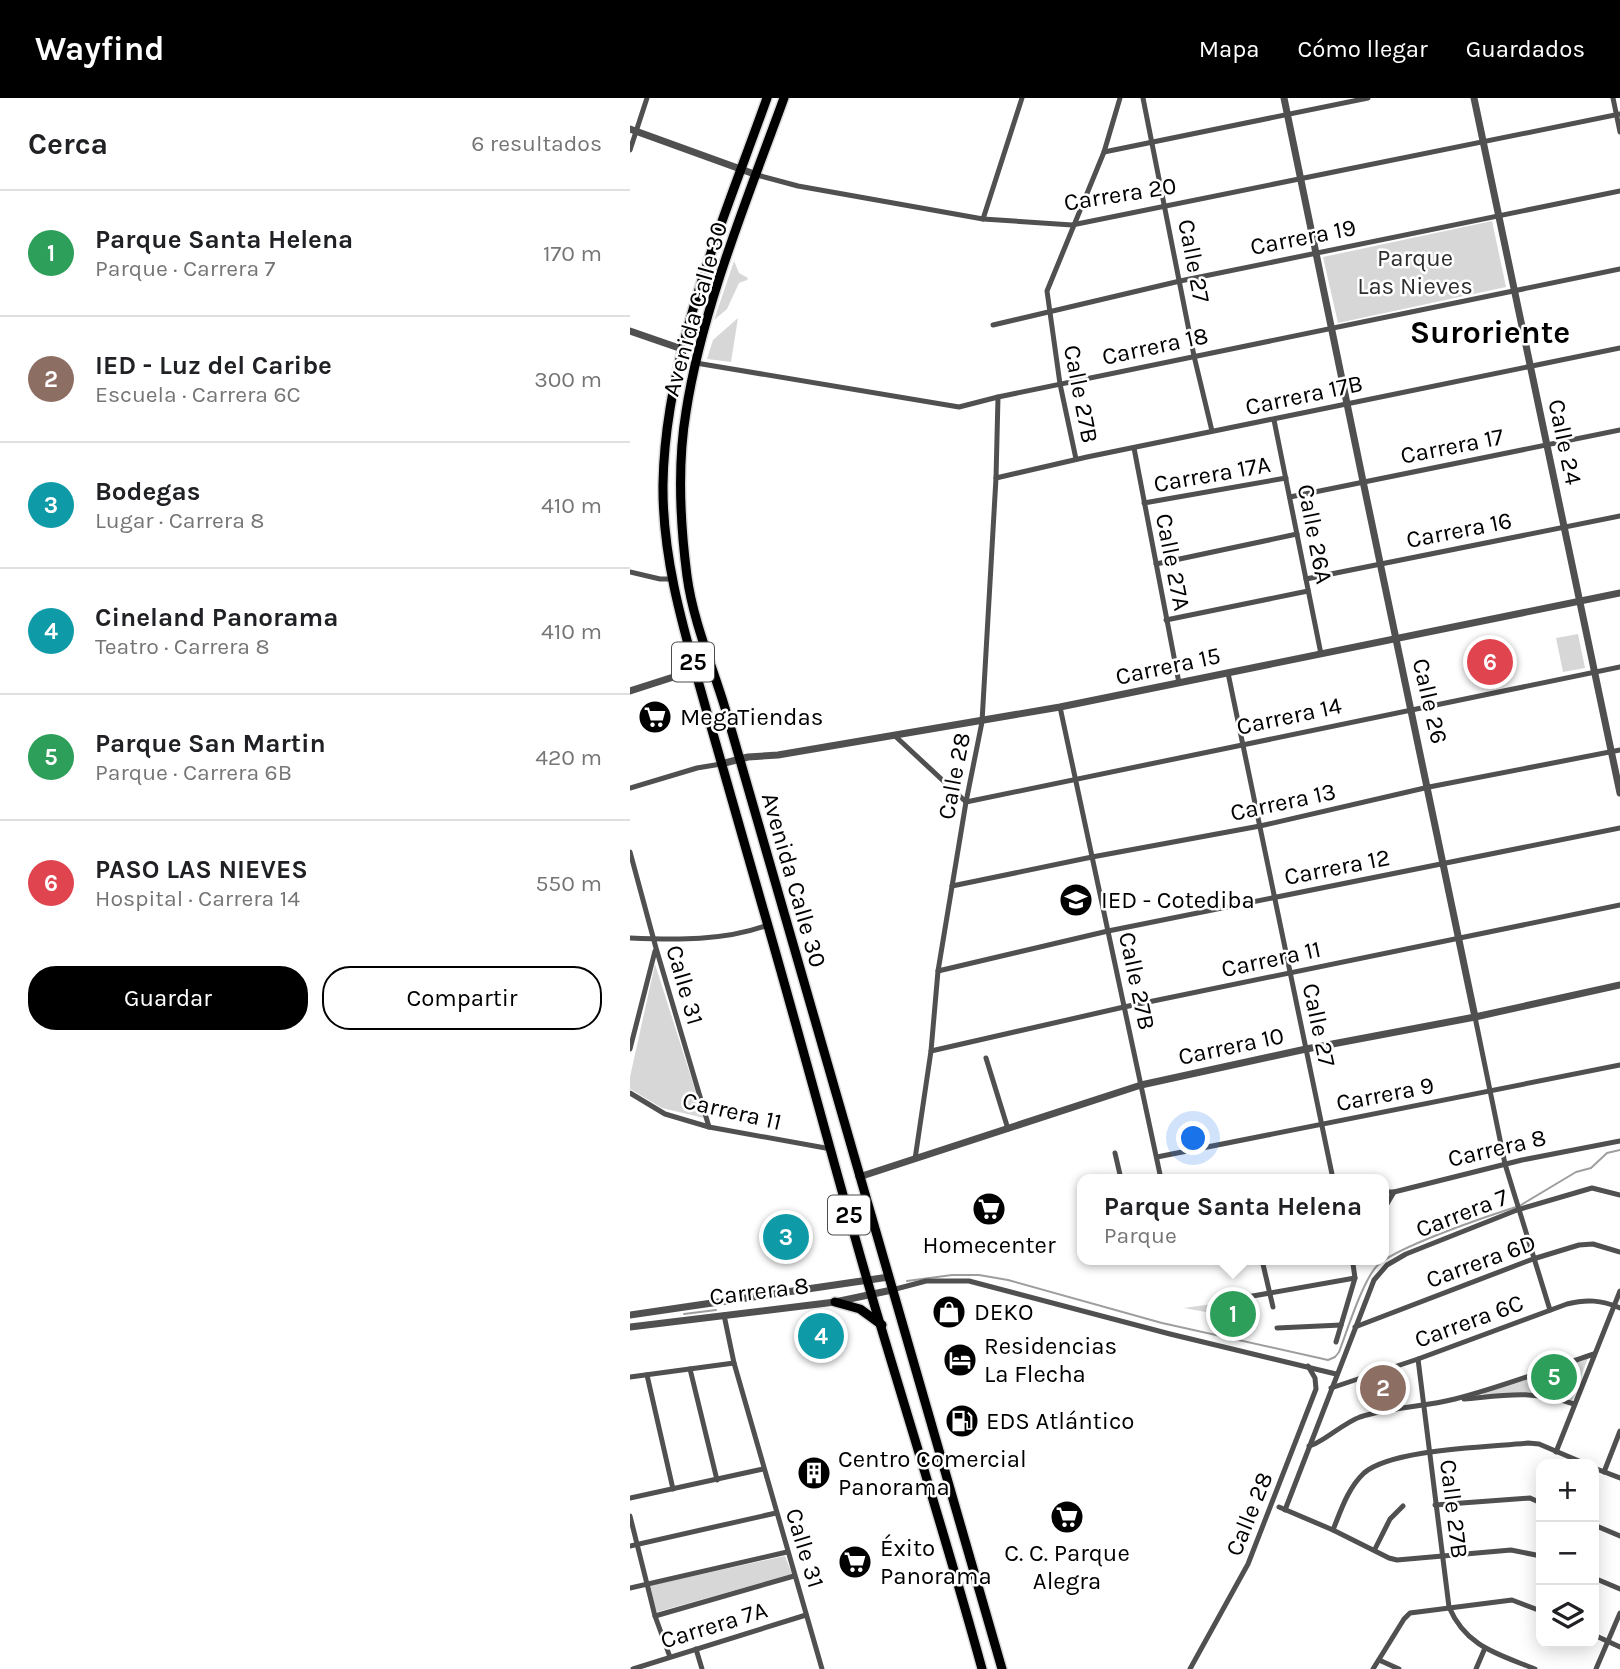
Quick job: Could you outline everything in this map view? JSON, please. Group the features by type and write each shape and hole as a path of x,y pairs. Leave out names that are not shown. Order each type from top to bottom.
{"highway":[{"name":"Avenida Calle 30","path":"767,98 682,349 671,404 663,480 666,536 672,579 721,764 982,1669"},
{"name":"Avenida Calle 30","path":"784,98 695,363 685,414 680,495 687,579 696,619 1002,1669"},
{"path":"835,1301 860,1309 882,1325"}],"street":[{"path":"630,150 632,130 647,98"},
{"path":"983,219 1022,98"},
{"name":"Calle 27B","path":"1076,460 1060,384 1046,290 1104,152 1121,98"},
{"name":"Calle 27","path":"1143,98 1212,431"},
{"name":"Calle 26","path":"1284,98 1445,864 1505,1164 1550,1310"},
{"path":"1104,152 1368,98"},
{"name":"Calle 24","path":"1474,98 1620,793"},
{"path":"1613,98 1620,132"},
{"name":"Carrera 20","path":"632,130 741,170 798,186 983,219 1072,225 1618,115"},
{"name":"Carrera 19","path":"993,325 1180,281 1620,191"},
{"name":"Carrera 18","path":"695,363 959,408 998,397 1620,269"},
{"path":"630,331 682,349"},
{"name":"Carrera 17B","path":"996,478 1620,348"},
{"name":"Calle 28","path":"915,1159 931,1051 938,971 982,722 998,397"},
{"name":"Calle 26A","path":"1274,420 1321,654"},
{"name":"Carrera 17","path":"1290,497 1620,430"},
{"name":"Calle 27A","path":"1133,448 1179,683"},
{"name":"Carrera 17A","path":"1144,503 1286,478"},
{"name":"Carrera 16","path":"1306,579 1620,516"},
{"path":"1156,564 1297,534"},
{"path":"630,572 672,579"},
{"path":"1166,620 1308,591"},
{"name":"Carrera 15","path":"721,764 982,722 1620,593"},
{"path":"630,691 711,665"},
{"name":"Carrera 14","path":"966,802 1620,667"},
{"name":"Calle 27","path":"1228,673 1332,1174"},
{"name":"Calle 27B","path":"1060,707 1160,1174"},
{"path":"894,735 966,802"},
{"name":"Carrera 13","path":"952,886 1092,857 1260,827 1429,787 1620,750"},
{"path":"630,788 697,768 721,764"},
{"name":"Carrera 12","path":"938,971 1108,931 1620,828"},
{"name":"Calle 31","path":"630,852 709,1126"},
{"name":"Carrera 11","path":"931,1051 1124,1007 1620,905"},
{"path":"630,938 741,934 768,925"},
{"path":"630,1049 656,948"},
{"name":"Carrera 10","path":"859,1177 1141,1085 1620,985"},
{"path":"986,1058 1008,1129"},
{"name":"Carrera 9","path":"1157,1157 1620,1065"},
{"name":"Carrera 11","path":"630,1093 666,1114 709,1126 831,1149"},
{"name":"Carrera 8","path":"1389,1192 1505,1164 1620,1141"},
{"path":"1115,1153 1120,1174"},
{"name":"Carrera 7","path":"1389,1264 1406,1254 1517,1210 1592,1188 1606,1189 1620,1195"},
{"path":"1389,1200 1394,1192"},
{"name":"Carrera 6D","path":"1355,1327 1533,1259 1579,1245 1593,1244 1620,1252"},
{"path":"1263,1265 1273,1307"},
{"path":"1336,1342 1341,1325 1354,1312 1355,1265"},
{"name":"Carrera 7","path":"1355,1327 1354,1312 1387,1265"},
{"name":"Carrera 8","path":"630,1315 889,1277"},
{"path":"1247,1297 1355,1278"},
{"path":"892,1290 926,1281 969,1282 1336,1374"},
{"name":"Carrera 8","path":"630,1327 835,1301 892,1290"},
{"path":"1556,1452 1594,1354 1617,1307 1620,1291"},
{"name":"Carrera 6C","path":"1331,1388 1585,1299 1617,1307"},
{"name":"Calle 31","path":"724,1315 763,1469 822,1669"},
{"path":"1277,1328 1341,1325"},
{"path":"1355,1327 1282,1508 1397,1560 1510,1550 1536,1555"},
{"path":"1454,1399 1594,1354"},
{"name":"Calle 27B","path":"1418,1359 1449,1607 1462,1631 1485,1648 1535,1669"},
{"path":"630,1377 734,1363"},
{"name":"Calle 28","path":"1190,1669 1248,1564 1272,1505 1316,1389 1315,1378 1308,1366"},
{"path":"690,1369 717,1479"},
{"path":"647,1375 673,1489"},
{"path":"1306,1445 1315,1445 1356,1418 1401,1407 1454,1399 1532,1394 1574,1404"},
{"path":"1604,1472 1620,1431"},
{"path":"1333,1530 1350,1490 1365,1472 1383,1462 1429,1453 1528,1443 1539,1444 1574,1459"},
{"path":"630,1498 763,1469"},
{"path":"1599,1470 1620,1478"},
{"path":"1435,1505 1530,1498 1536,1501"},
{"path":"1375,1549 1390,1519 1403,1506"},
{"path":"630,1546 776,1513"},
{"path":"630,1516 655,1616 670,1657"},
{"path":"1599,1527 1620,1536"},
{"path":"630,1588 787,1552"},
{"path":"655,1616 794,1576"},
{"path":"1599,1580 1620,1589"},
{"path":"1373,1669 1404,1619 1410,1614 1512,1601 1536,1609"},
{"path":"1596,1669 1620,1613"},
{"name":"Carrera 7A","path":"631,1669 806,1615"},
{"path":"1599,1637 1620,1647"},
{"path":"1476,1669 1485,1648"},
{"path":"696,1649 702,1669"},
{"path":"1379,1660 1399,1669"}],"green space":[{"name":"Parque Las Nieves","path":"1492,221 1506,287 1338,323 1323,257"},
{"path":"734,261 739,273 748,278 739,283 727,309 714,320"},
{"path":"738,318 731,362 707,359 713,340"},
{"path":"1578,634 1585,668 1563,672 1556,638"},
{"path":"655,964 704,1118 662,1108 630,1089 630,1077"},
{"path":"1247,1299 1249,1320 1184,1308"},
{"path":"1588,1358 1572,1400 1536,1392 1484,1395 1483,1392"},
{"path":"785,1556 792,1574 657,1612 648,1586"}],"waterway":[{"path":"1521,1205 1576,1172 1591,1168 1607,1153 1620,1150"},
{"path":"1389,1257 1420,1242 1516,1207"},
{"path":"907,1281 952,1275 979,1275 1008,1280 1162,1323 1328,1360 1339,1352 1360,1295 1378,1265"},
{"path":"684,1314 716,1310"}],"place":[{"name":"PASO LAS NIEVES","path":"1490,662"},
{"name":"MegaTiendas","path":"655,717"},
{"name":"IED - Cotediba","path":"1076,900"},
{"name":"Homecenter","path":"989,1209"},
{"name":"Bodegas","path":"786,1237"},
{"name":"DEKO","path":"949,1312"},
{"name":"Parque Santa Helena","path":"1233,1314"},
{"name":"Cineland Panorama","path":"821,1336"},
{"name":"Residencias La Flecha","path":"960,1360"},
{"name":"Parque San Martin","path":"1554,1377"},
{"name":"IED - Luz del Caribe","path":"1383,1388"},
{"name":"EDS Atlántico","path":"962,1421"},
{"name":"Centro Comercial Panorama","path":"814,1473"},
{"name":"C. C. Parque Alegra","path":"1067,1517"},
{"name":"Éxito Panorama","path":"855,1562"}],"district":[{"name":"Suroriente","path":"1490,332"}]}
